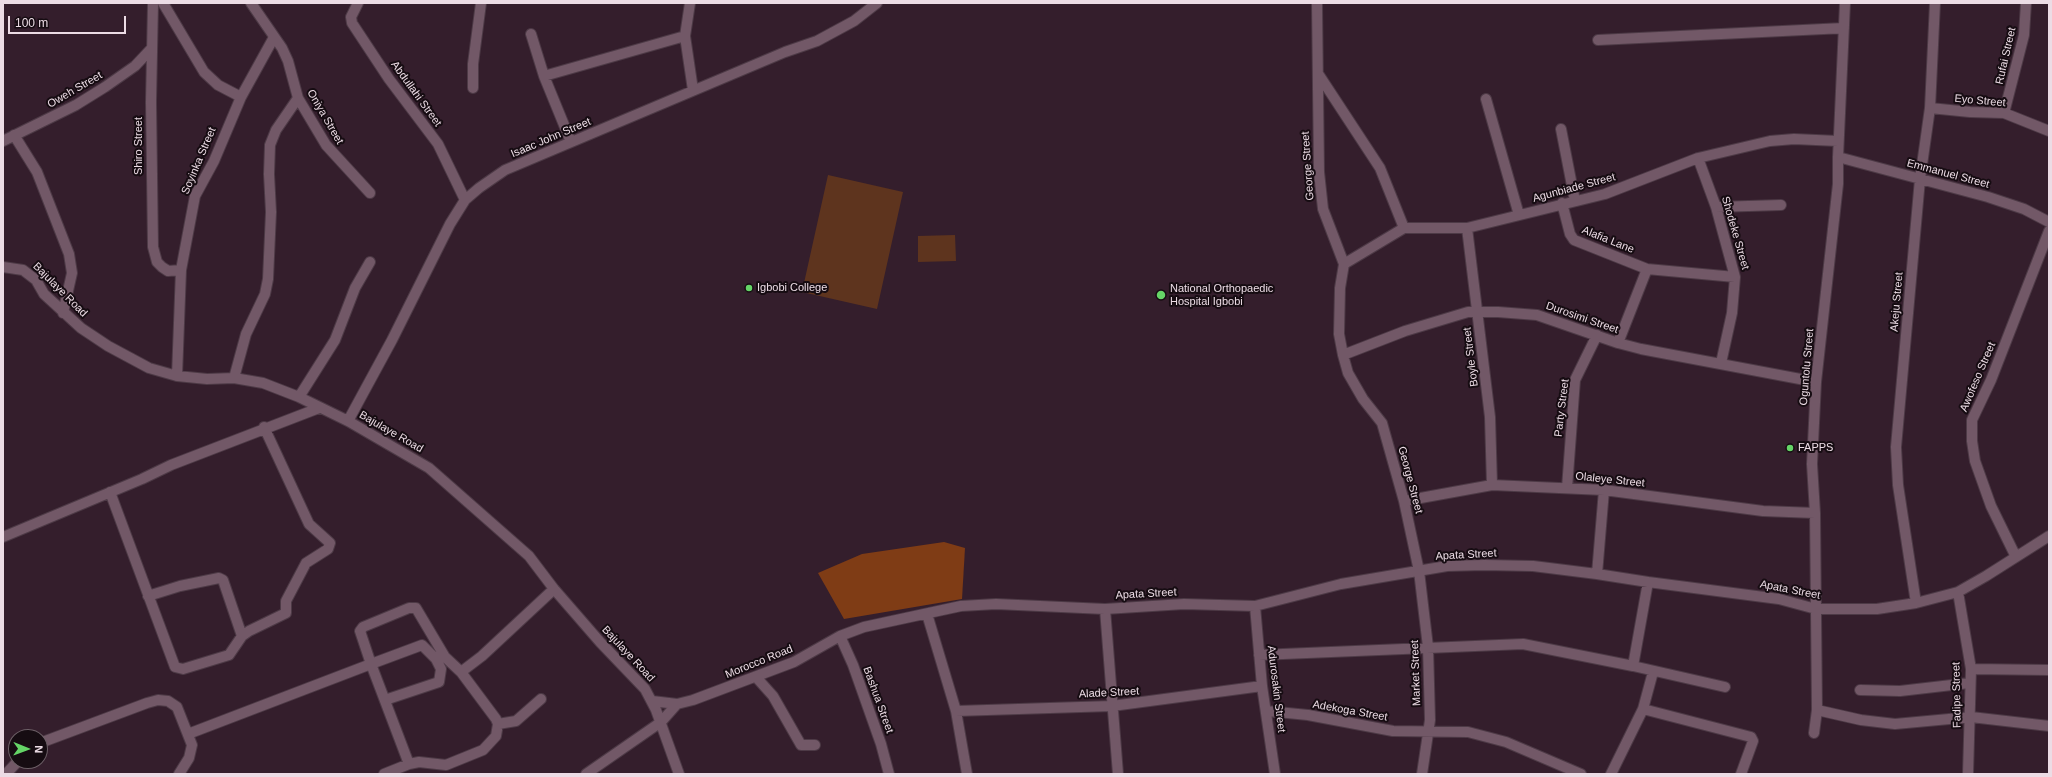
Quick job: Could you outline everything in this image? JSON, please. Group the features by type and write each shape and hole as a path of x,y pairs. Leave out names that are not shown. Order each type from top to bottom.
{"street":[{"name":"Shiro Street","path":"154,3 151,49 153,247 157,262 162,267 168,271 181,270"},
{"path":"163,3 204,72 218,85 241,97"},
{"name":"Oniya Street","path":"251,3 274,39 282,48 288,61 298,98 333,154 370,193"},
{"name":"Abdullahi Street","path":"358,3 351,17 352,23 389,79 438,144 465,200"},
{"path":"473,88 473,64 481,3"},
{"path":"690,3 686,36 693,90"},
{"name":"Isaac John Street","path":"348,421 395,334 447,229 465,200 479,188 505,170 693,90 743,71 785,52 817,41 854,20 877,3"},
{"name":"George Street","path":"1317,3 1319,172 1323,209 1344,264 1340,288 1339,334 1348,374 1363,399 1382,423 1404,501 1419,571"},
{"name":"Oguntolu Street","path":"1814,733 1817,710 1815,513 1812,464 1816,382 1838,184 1838,141 1845,3"},
{"name":"Akeju Street","path":"1916,603 1898,485 1896,447 1920,179 1930,108 1935,3"},
{"name":"Rufai Street","path":"2004,113 2024,34 2026,3"},
{"path":"1598,40 1844,28"},
{"path":"530,34 544,76 571,142"},
{"path":"544,76 686,36"},
{"name":"Soyinka Street","path":"177,376 181,270 195,196 214,161 241,97 274,39"},
{"name":"Oweh Street","path":"3,140 76,105 135,66 151,49"},
{"path":"1319,75 1380,168 1404,228 1344,264"},
{"path":"234,378 246,334 265,294 268,280 271,212 269,174 270,145 276,130 298,98"},
{"path":"1486,99 1519,215"},
{"name":"Eyo Street","path":"1930,108 1970,112 2004,113 2049,131"},
{"path":"1561,129 1575,200"},
{"path":"14,136 36,172 69,254 72,273 63,313"},
{"name":"Agunbiade Street","path":"1404,228 1467,228 1562,203 1605,194 1698,158 1776,140 1838,141"},
{"name":"Emmanuel Street","path":"1838,157 2003,202 2024,209 2049,222"},
{"name":"Shodeke Street","path":"1698,158 1716,207 1735,277 1732,313 1721,363"},
{"name":"Alafia Lane","path":"1562,203 1570,234 1574,240 1647,269"},
{"path":"1716,207 1781,206"},
{"name":"Boyle Street","path":"1467,228 1490,418 1492,485"},
{"name":"Awofeso Street","path":"2016,557 1991,506 1975,461 1972,441 1972,420 1991,380 2049,230"},
{"path":"299,397 336,340 355,288 370,262"},
{"name":"Bajulaye Road","path":"3,267 23,270 36,280 44,294 80,328 108,346 149,368 177,376 207,379 234,378 263,384 299,397 348,421 429,468 529,556 554,589 600,642 645,688 661,722 671,756 679,774"},
{"path":"1618,344 1647,269 1735,277"},
{"name":"Durosimi Street","path":"1343,355 1405,331 1468,312 1537,315 1597,335 1618,344 1816,382"},
{"name":"Party Street","path":"1567,488 1575,380 1597,335"},
{"path":"3,537 171,465 319,408"},
{"path":"110,492 175,667 183,669 229,655 242,636 261,624 280,618 286,613 286,601 306,563 328,549 330,542 309,524 264,428"},
{"name":"Olaleye Street","path":"1404,501 1492,485 1604,490 1763,511 1815,513"},
{"path":"1597,574 1604,490"},
{"name":"Apata Street","path":"844,635 864,627 961,606 996,604 1105,609 1184,604 1255,606 1341,584 1447,566 1533,566 1779,599 1816,609 1877,609 1916,603 1958,592 2049,536"},
{"name":"Market Street","path":"1419,571 1428,646 1429,730 1422,774"},
{"path":"148,596 180,586 219,578 223,580 242,636"},
{"path":"1633,666 1648,582"},
{"path":"461,672 482,656 554,589"},
{"name":"Fadipe Street","path":"1958,592 1971,669 1969,683 1970,717 1968,774"},
{"name":"Adurosakin Street","path":"1255,606 1262,686 1276,774"},
{"path":"384,774 409,764 432,762 446,764 482,750 496,736 498,724 461,672 445,657 416,608 400,611 363,626 360,630 371,664 409,764"},
{"path":"1105,609 1118,774"},
{"path":"927,614 956,711 966,774"},
{"name":"Morocco Road","path":"652,701 677,704 693,700 794,662 844,635"},
{"name":"Bashua Street","path":"844,635 852,665 881,744 889,774"},
{"path":"1259,655 1428,646 1523,644 1633,666 1653,672 1725,687"},
{"path":"188,734 422,645 436,659 441,669 440,682 385,700"},
{"path":"1971,669 2049,670"},
{"path":"1611,774 1643,709 1653,672"},
{"path":"756,677 773,696 801,745 815,744"},
{"path":"1860,690 1900,690 1969,683"},
{"name":"Alade Street","path":"956,711 1141,704 1262,686"},
{"path":"498,724 516,721 541,699"},
{"path":"48,740 158,700 168,701 177,707 192,745 189,758 179,774"},
{"path":"586,774 661,722 677,704"},
{"path":"1643,709 1751,737 1752,741 1741,774"},
{"path":"1817,710 1861,720 1895,724 1970,717 2049,726"},
{"name":"Adekoga Street","path":"1267,711 1308,715 1393,731 1429,730 1468,732 1506,742 1581,774"}],"shaded area":[{"path":"828,175 903,192 877,309 802,292"},
{"path":"955,235 956,261 918,262 918,236"},
{"path":"944,542 965,548 962,599 844,619 818,573 862,554"}],"place":[{"name":"Igbobi College","path":"749,288"},
{"name":"National Orthopaedic Hospital Igbobi","path":"1161,295"},
{"name":"FAPPS","path":"1790,448"}]}
